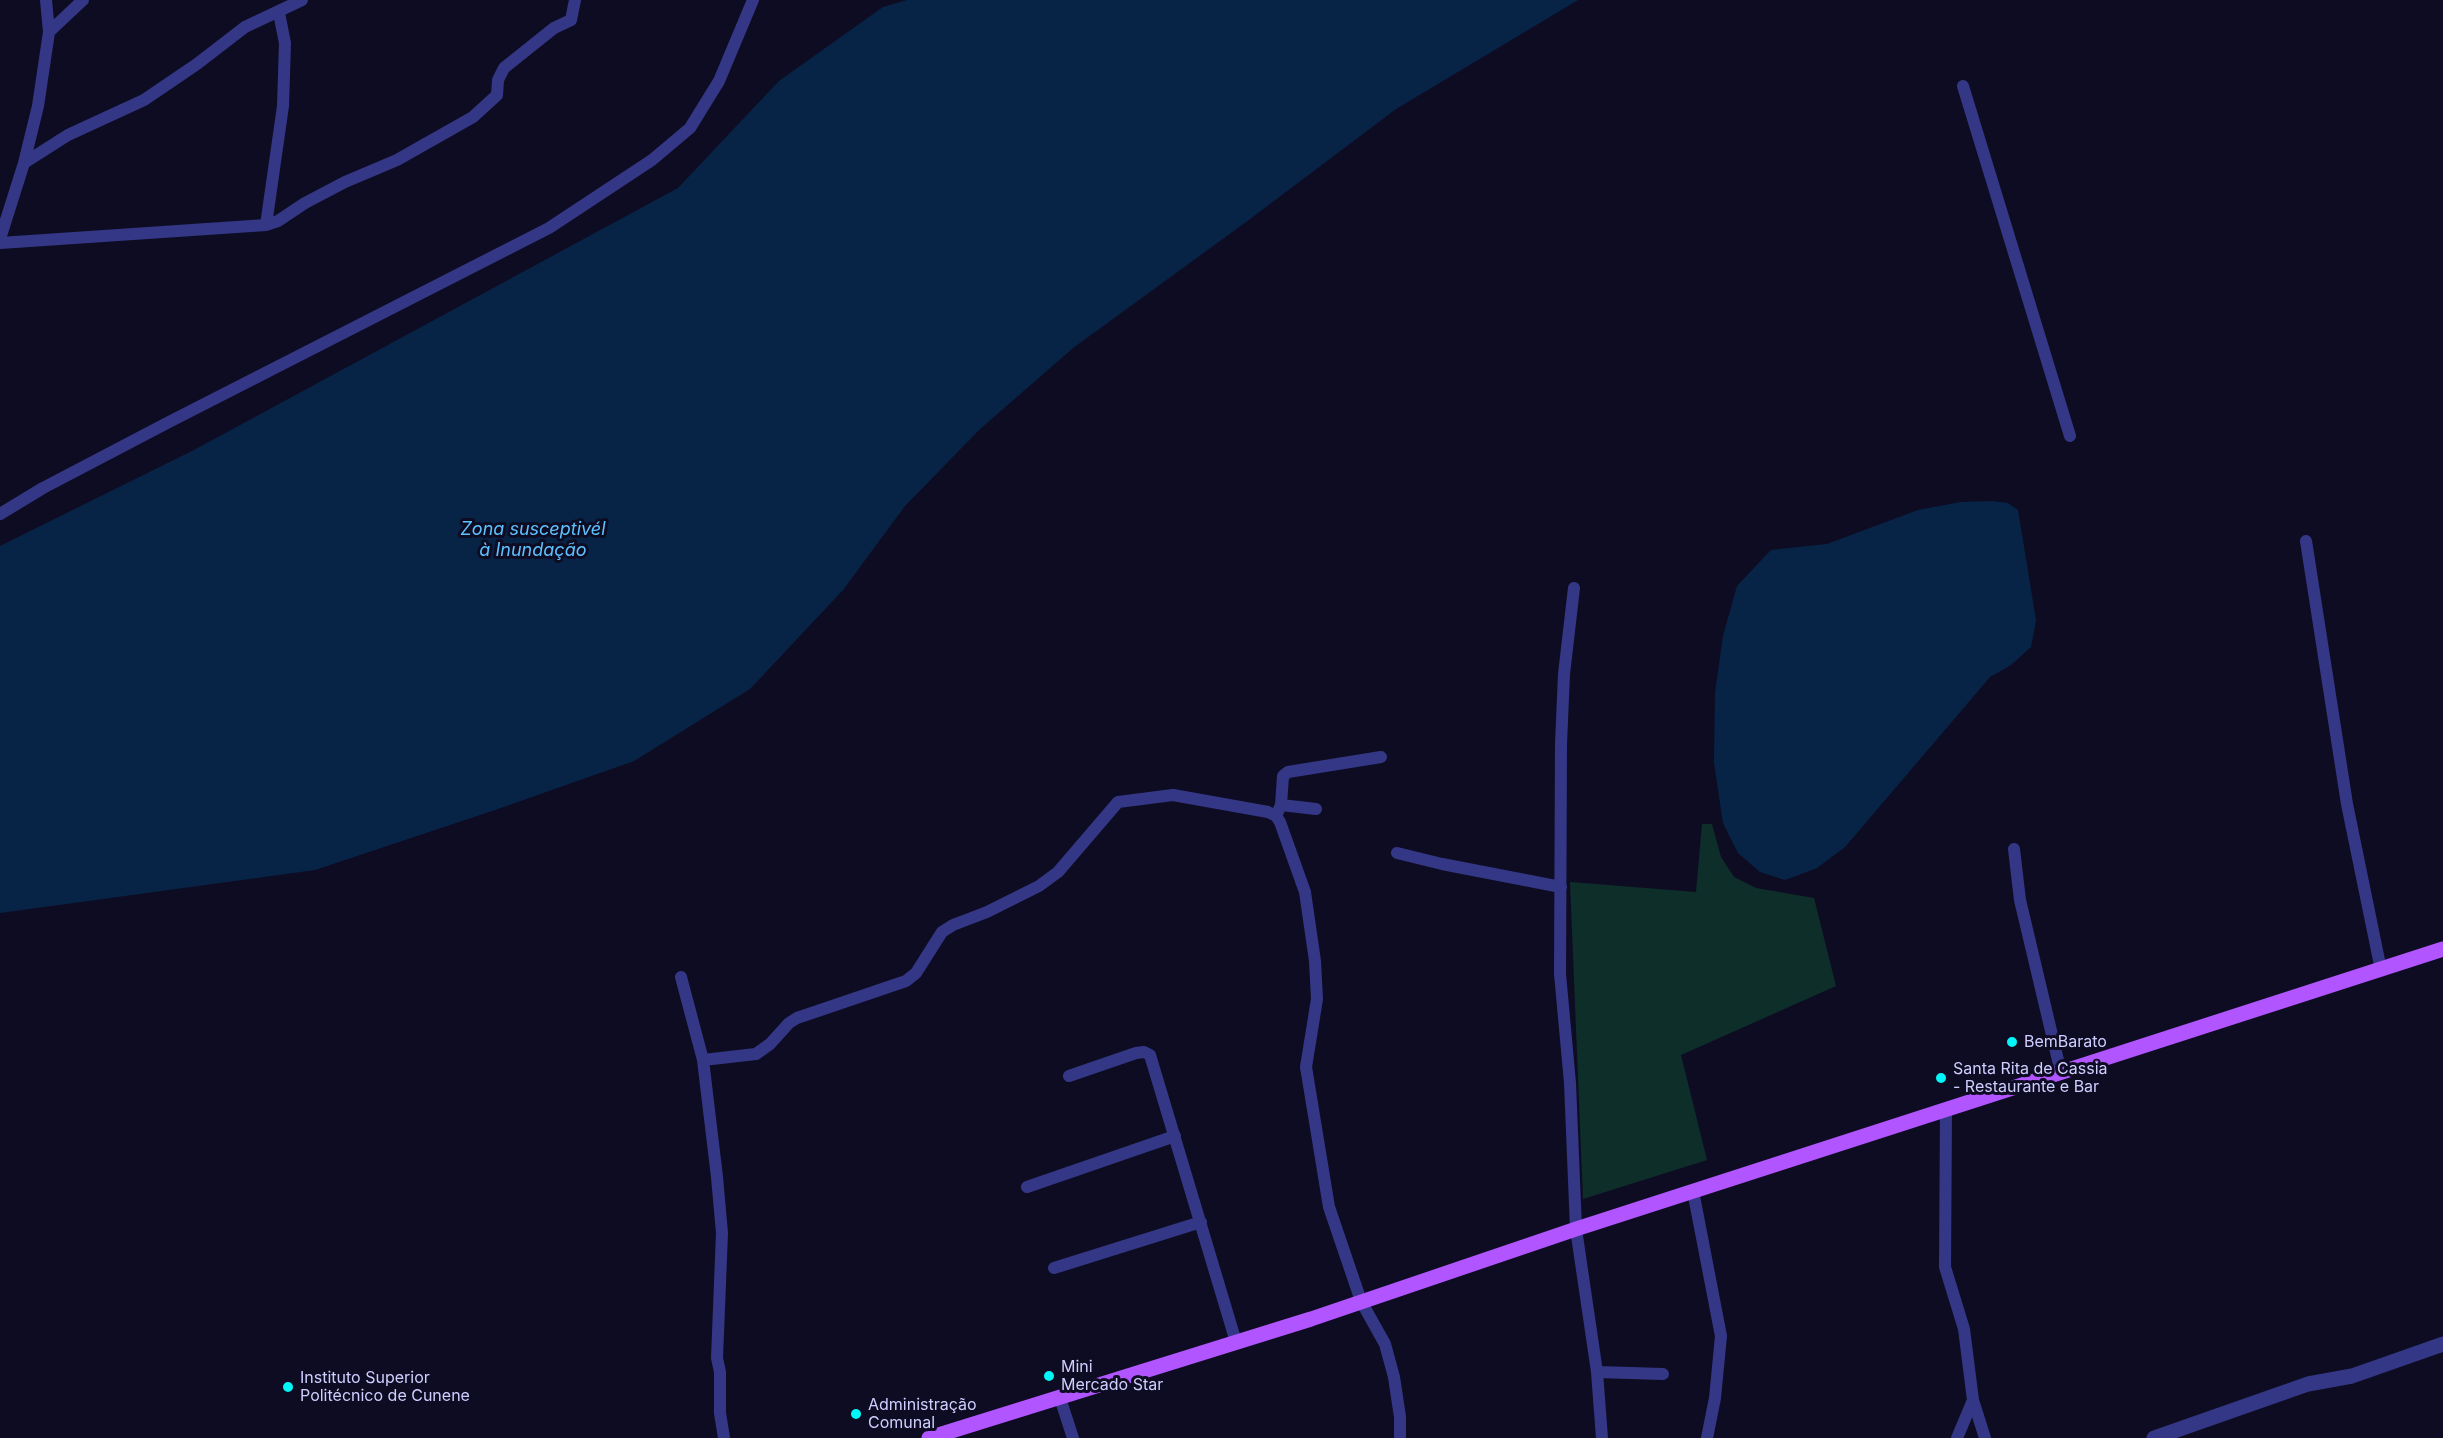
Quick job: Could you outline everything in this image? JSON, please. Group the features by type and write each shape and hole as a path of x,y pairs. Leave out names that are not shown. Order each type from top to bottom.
{"main road":[{"path":"929,1438 1236,1342 1576,1229 2443,949"}],"street":[{"path":"46,0 49,32 38,106 24,163 0,241 266,225 278,221 304,203 345,182 397,160 473,117 497,96 498,80 504,68 554,28 571,20 575,0"},
{"path":"49,32 83,0"},
{"path":"24,163 68,135 144,100 246,27 302,0"},
{"path":"0,514 43,488 169,422 549,228 652,160 690,128 718,81 753,0"},
{"path":"266,225 282,106 285,43 279,13"},
{"path":"1964,86 2070,436"},
{"path":"2306,542 2347,804 2381,970"},
{"path":"1574,588 1564,674 1562,721 1560,974 1570,1083 1576,1229 1597,1372 1602,1438"},
{"path":"1382,757 1288,772 1283,776 1279,811 1280,822 1302,881 1315,961 1317,999 1306,1067 1331,1214 1361,1301 1385,1344 1394,1377 1401,1438"},
{"path":"703,1060 756,1054 770,1044 793,1020 906,981 916,973 942,932 1039,886 1058,872 1118,802 1173,795 1268,812 1316,809"},
{"path":"2014,849 2020,900 2061,1073"},
{"path":"1396,853 1561,887"},
{"path":"681,977 703,1060 713,1135 722,1233 717,1358 720,1372 720,1413 724,1438"},
{"path":"1069,1076 1136,1053 1144,1052 1150,1055 1236,1342"},
{"path":"1946,1110 1945,1267 1964,1329 1973,1400 1984,1438"},
{"path":"1027,1187 1175,1136"},
{"path":"1694,1191 1721,1336 1715,1398 1707,1438"},
{"path":"1054,1268 1201,1222"},
{"path":"2154,1438 2308,1384 2352,1376 2443,1344"},
{"path":"1597,1372 1663,1374"},
{"path":"1060,1398 1073,1438"},
{"path":"1957,1438 1973,1400"}],"green space":[{"path":"1702,824 1712,824 1721,857 1734,877 1756,888 1814,898 1836,986 1681,1055 1707,1160 1583,1199 1570,882 1696,892"}],"water":[{"name":"Zona susceptivél à Inundação","path":"907,0 1578,0 1396,109 1073,348 979,430 905,506 843,590 750,689 634,761 315,870 0,913 0,546 194,450 678,188 779,81 883,7"},
{"path":"1961,502 2008,503 2018,510 2036,620 2031,647 2011,665 1990,677 1845,847 1817,868 1785,880 1760,872 1738,853 1723,823 1714,763 1715,693 1723,636 1737,586 1771,550 1827,544 1918,510"}],"place":[{"name":"BemBarato","path":"2012,1042"},
{"name":"Santa Rita de Cassia - Restaurante e Bar","path":"1941,1078"},
{"name":"Mini Mercado Star","path":"1049,1376"},
{"name":"Instituto Superior Politécnico de Cunene","path":"288,1387"},
{"name":"Administração Comunal","path":"856,1414"}]}
